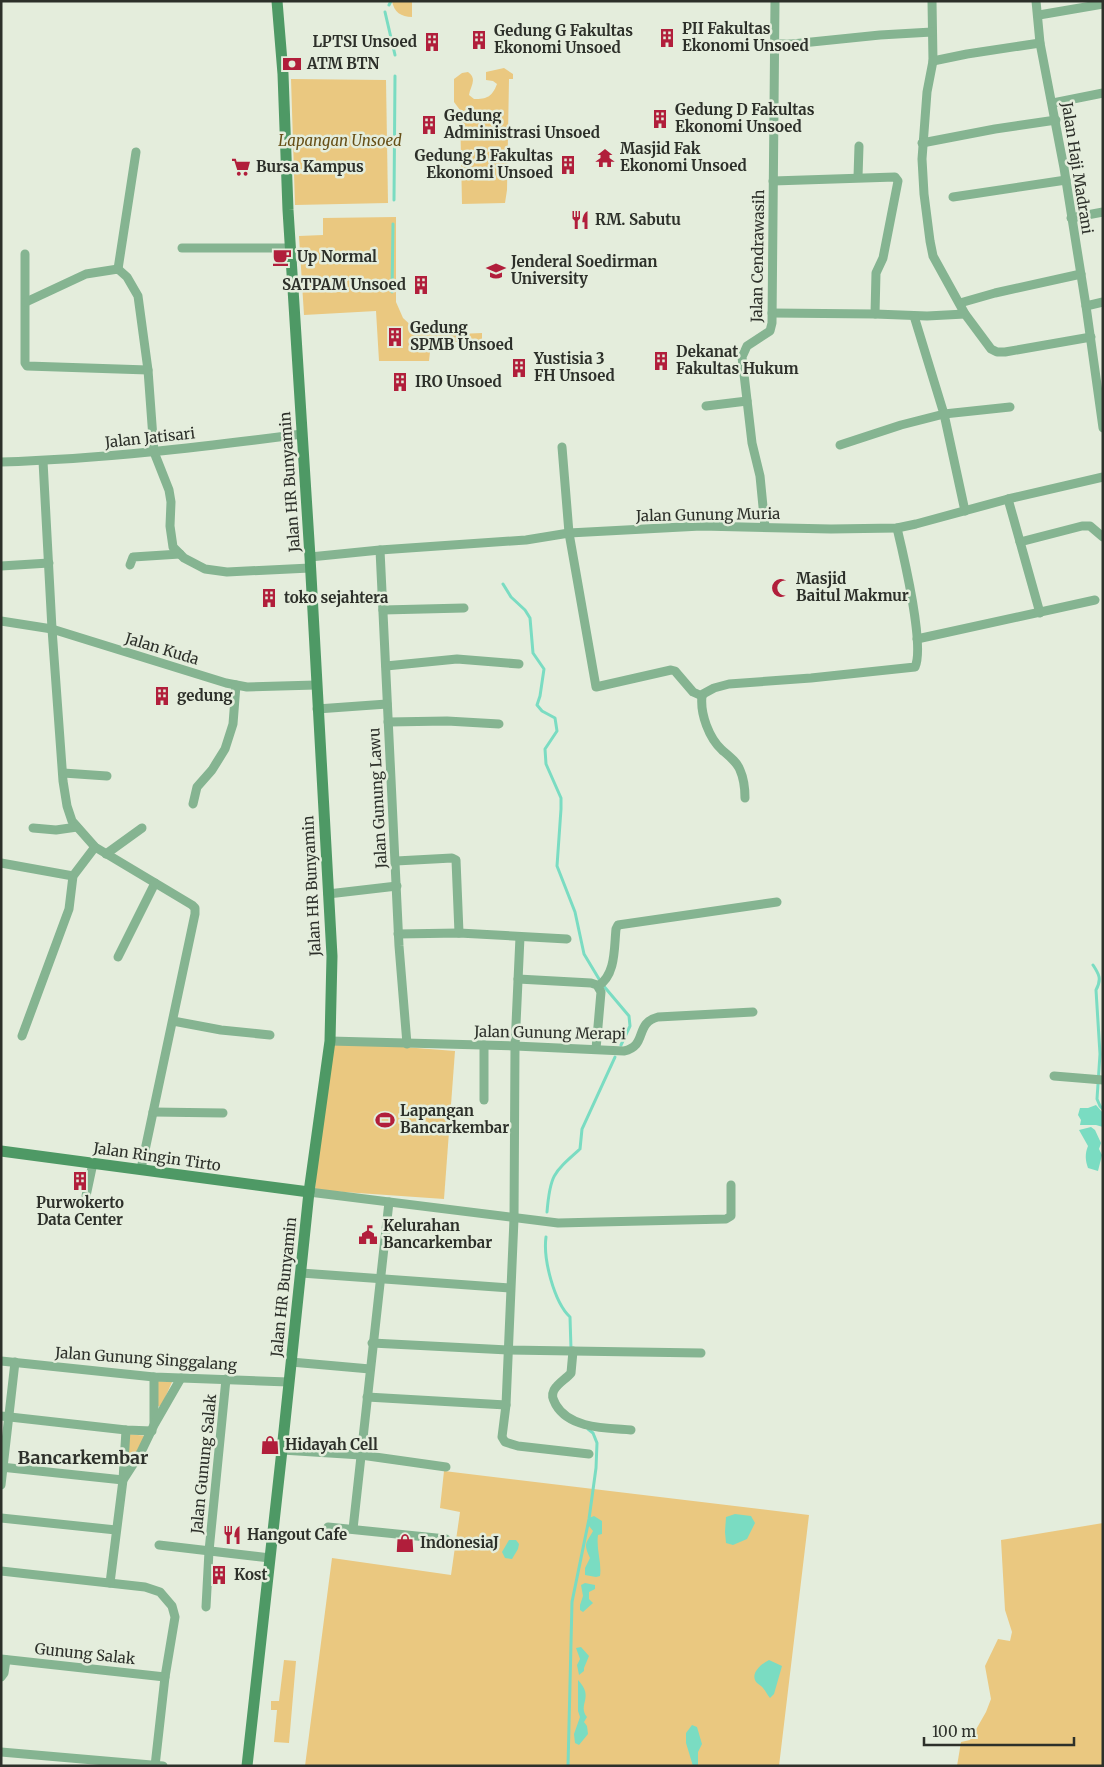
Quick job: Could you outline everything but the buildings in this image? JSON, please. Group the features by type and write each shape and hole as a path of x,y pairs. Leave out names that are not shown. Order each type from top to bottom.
{"main road":[{"name":"Jalan HR Bunyamin","path":"247,1766 309,1192 330,1042 332,956 290,248 283,74 277,1"},
{"name":"Jalan Ringin Tirto","path":"1,1151 309,1192"}],"street":[{"name":"Jalan Cendrawasih","path":"765,527 760,476 754,452 742,357 747,346 770,330 772,323 775,1"},
{"path":"932,1 933,60 927,92 922,143 924,194 933,256 965,314 991,349 997,352 1091,337"},
{"name":"Jalan Haji Madrani","path":"1036,1 1040,43 1053,103 1066,180 1091,337 1103,428"},
{"path":"1038,15 1103,4"},
{"path":"774,44 932,32"},
{"path":"933,60 1040,43"},
{"path":"1053,103 1103,93"},
{"path":"922,143 1056,120"},
{"path":"858,177 859,146"},
{"path":"118,269 136,152"},
{"path":"773,181 895,177 898,181 883,258 876,273 875,314"},
{"path":"953,197 1066,180"},
{"path":"1071,218 1103,212"},
{"path":"182,248 290,248"},
{"path":"25,254 25,363 27,366 148,370"},
{"path":"26,302 86,274 118,269"},
{"path":"118,269 127,277 138,296 148,370 154,452 169,490 171,502 170,526 173,547 180,554"},
{"path":"960,304 995,293 1081,274"},
{"path":"1086,306 1103,302"},
{"path":"772,314 914,316 965,314"},
{"path":"914,316 944,414 965,511"},
{"path":"706,406 747,401"},
{"path":"840,445 901,425 944,414 1010,407"},
{"name":"Jalan Jatisari","path":"1,462 43,461 154,452 302,434"},
{"path":"562,447 569,533 596,688 671,670 675,672 692,692 702,696"},
{"path":"43,461 52,630 63,773 67,806 72,821 95,847 195,908 173,1021 140,1169"},
{"name":"Jalan Gunung Muria","path":"180,554 184,558 205,568 227,572 310,562 380,550 526,540 569,533 701,526 831,529 897,528 1103,477"},
{"path":"1008,499 1040,612"},
{"path":"1020,542 1082,526 1090,526 1103,537"},
{"path":"745,798 741,771 737,764 721,749 710,732 702,705 702,694 729,684 811,678 916,666 918,658 917,640 897,528"},
{"name":"Jalan Gunung Lawu","path":"380,550 398,934 407,1044"},
{"path":"130,565 130,560 133,557 180,554"},
{"path":"1,566 49,562"},
{"path":"917,640 1094,600"},
{"path":"383,610 464,608"},
{"name":"Jalan Kuda","path":"1,622 52,630 236,685 247,687 316,686"},
{"path":"386,666 463,659 520,664"},
{"path":"193,804 197,787 212,770 225,748 233,724 236,685"},
{"path":"317,709 387,704"},
{"path":"388,722 447,721 499,724"},
{"path":"63,773 107,776"},
{"path":"33,828 56,830 77,827"},
{"path":"106,854 142,828"},
{"path":"22,1036 69,909 73,876 95,847"},
{"path":"396,861 452,858 456,860 460,933"},
{"path":"1,862 73,876"},
{"path":"118,957 156,883"},
{"path":"328,894 397,886"},
{"path":"596,1050 601,985 610,973 618,925 777,902"},
{"path":"398,934 460,933 567,939"},
{"path":"520,937 515,1046 514,1219 506,1406 502,1436 505,1442 526,1447 589,1454"},
{"path":"518,979 601,985"},
{"name":"Jalan Gunung Merapi","path":"330,1042 484,1045 624,1051 632,1049 636,1045 646,1022 650,1019 753,1012"},
{"path":"173,1021 221,1030 270,1035"},
{"path":"484,1045 484,1100"},
{"path":"1054,1076 1103,1080"},
{"path":"153,1112 223,1113"},
{"path":"86,1196 93,1163"},
{"path":"309,1192 558,1223 726,1218 731,1216 730,1185"},
{"path":"353,1528 388,1202"},
{"path":"301,1273 510,1288"},
{"path":"372,1342 508,1350 701,1353"},
{"path":"573,1351 571,1374 553,1392 553,1399 558,1408 568,1418 586,1425 631,1430"},
{"name":"Jalan Gunung Singgalang","path":"1,1361 154,1377 288,1382"},
{"path":"1,1485 5,1416 14,1362"},
{"path":"291,1362 370,1369"},
{"path":"153,1428 154,1377"},
{"path":"123,1480 141,1452 181,1378"},
{"name":"Jalan Gunung Salak","path":"206,1607 209,1551 226,1379"},
{"path":"367,1397 506,1406"},
{"path":"5,1416 126,1430 153,1428"},
{"path":"110,1583 123,1480 126,1430"},
{"path":"282,1450 361,1455 446,1467"},
{"path":"2,1467 123,1480"},
{"path":"1,1518 116,1530"},
{"path":"328,1527 353,1528 446,1539"},
{"name":"Jalan Gunung Salak","path":"159,1545 270,1558"},
{"path":"1,1571 153,1589 160,1592 172,1606 175,1617 165,1677 158,1765 1,1752"},
{"path":"1,1677 4,1673 4,1659"},
{"name":"Gunung Salak","path":"4,1659 165,1677"}],"green space":[{"path":"392,1 412,1 412,17 399,13 394,8"},
{"path":"504,68 513,74 513,79 509,79 507,190 505,203 462,204 460,110 454,102 454,79 462,73 468,72 473,77 469,95 474,99 482,98 491,94 497,84 486,80 486,72"},
{"name":"Lapangan Unsoed","path":"291,79 386,80 388,203 295,205"},
{"path":"396,217 396,302 403,318 417,331 434,335 482,333 482,341 431,343 429,361 379,361 376,311 304,315 299,236 323,235 323,218"},
{"name":"Lapangan Bancarkembar","path":"326,1041 455,1051 444,1199 315,1190"},
{"path":"158,1381 172,1382 161,1407 156,1405"},
{"path":"128,1434 147,1436 135,1461 126,1460"},
{"path":"444,1471 809,1515 779,1766 305,1766 332,1558 451,1575 460,1512 440,1508"},
{"path":"1103,1523 1103,1766 957,1766 961,1742 970,1740 991,1699 985,1666 998,1639 1010,1641 1012,1632 1005,1610 1001,1540"},
{"path":"284,1660 296,1661 289,1743 274,1742 277,1710 271,1710 271,1701 279,1701"}],"water":[{"path":"1096,1105 1103,1113 1103,1127 1080,1125 1081,1120 1078,1115 1080,1108"},
{"path":"1091,1127 1095,1130 1101,1143 1099,1149 1102,1155 1098,1171 1088,1168 1086,1151 1088,1146 1079,1130"},
{"path":"735,1514 751,1516 755,1523 747,1539 733,1545 726,1543 725,1532 726,1517"},
{"path":"594,1516 602,1521 602,1534 598,1535 600,1576 596,1577 585,1575 585,1568 590,1558 586,1544 593,1531 589,1526 589,1518"},
{"path":"509,1540 516,1540 519,1544 512,1559 505,1558 502,1552"},
{"path":"585,1583 595,1585 595,1589 589,1592 589,1599 593,1603 583,1612 580,1610 583,1596 581,1585"},
{"path":"581,1647 589,1656 584,1671 579,1675 577,1665 580,1659 576,1648"},
{"path":"769,1660 782,1666 774,1694 770,1698 763,1687 757,1683 754,1676 760,1667"},
{"path":"578,1680 583,1686 586,1696 584,1712 587,1717 584,1722 587,1726 588,1734 579,1745 575,1743 574,1734 580,1717 578,1711"},
{"path":"692,1725 697,1727 702,1744 698,1752 698,1766 693,1766 686,1743 686,1733"}],"waterway":[{"path":"389,5 391,1"},
{"path":"385,12 395,55"},
{"path":"394,200 395,76"},
{"path":"392,292 393,224"},
{"path":"503,584 511,597 525,610 530,618 533,653 544,669 537,705 542,711 555,718 557,731 545,749 546,764 561,798 557,866 575,912 584,954 602,984 629,1016 630,1026 621,1045"},
{"path":"1093,965 1099,980 1096,990 1100,1054 1097,1099 1103,1109"},
{"path":"547,1212 554,1176 580,1149 582,1129 615,1057"},
{"path":"546,1237 546,1257 551,1280 559,1301 570,1317 571,1349"},
{"path":"568,1766 572,1602 589,1519 596,1468 597,1443 593,1433 588,1429"}],"place":[{"name":"PII Fakultas Ekonomi Unsoed","path":"667,38"},
{"name":"Gedung G Fakultas Ekonomi Unsoed","path":"479,40"},
{"name":"LPTSI Unsoed","path":"432,42"},
{"name":"ATM BTN","path":"292,64"},
{"name":"Gedung D Fakultas Ekonomi Unsoed","path":"660,119"},
{"name":"Gedung Administrasi Unsoed","path":"429,125"},
{"name":"Masjid Fak Ekonomi Unsoed","path":"605,158"},
{"name":"Gedung B Fakultas Ekonomi Unsoed","path":"568,165"},
{"name":"Bursa Kampus","path":"241,167"},
{"name":"RM. Sabutu","path":"580,220"},
{"name":"Up Normal","path":"282,257"},
{"name":"Jenderal Soedirman University","path":"496,271"},
{"name":"SATPAM Unsoed","path":"421,285"},
{"name":"Gedung SPMB Unsoed","path":"395,337"},
{"name":"Dekanat Fakultas Hukum","path":"661,361"},
{"name":"Yustisia 3 FH Unsoed","path":"519,368"},
{"name":"IRO Unsoed","path":"400,382"},
{"name":"Masjid Baitul Makmur","path":"781,588"},
{"name":"toko sejahtera","path":"269,598"},
{"name":"gedung","path":"162,696"},
{"name":"Lapangan Bancarkembar","path":"385,1120"},
{"name":"Purwokerto Data Center","path":"80,1181"},
{"name":"Kelurahan Bancarkembar","path":"368,1235"},
{"name":"Hidayah Cell","path":"270,1445"},
{"name":"Hangout Cafe","path":"232,1535"},
{"name":"IndonesiaJ","path":"405,1543"},
{"name":"Kost","path":"219,1575"}],"district":[{"name":"Bancarkembar","path":"83,1458"}]}
